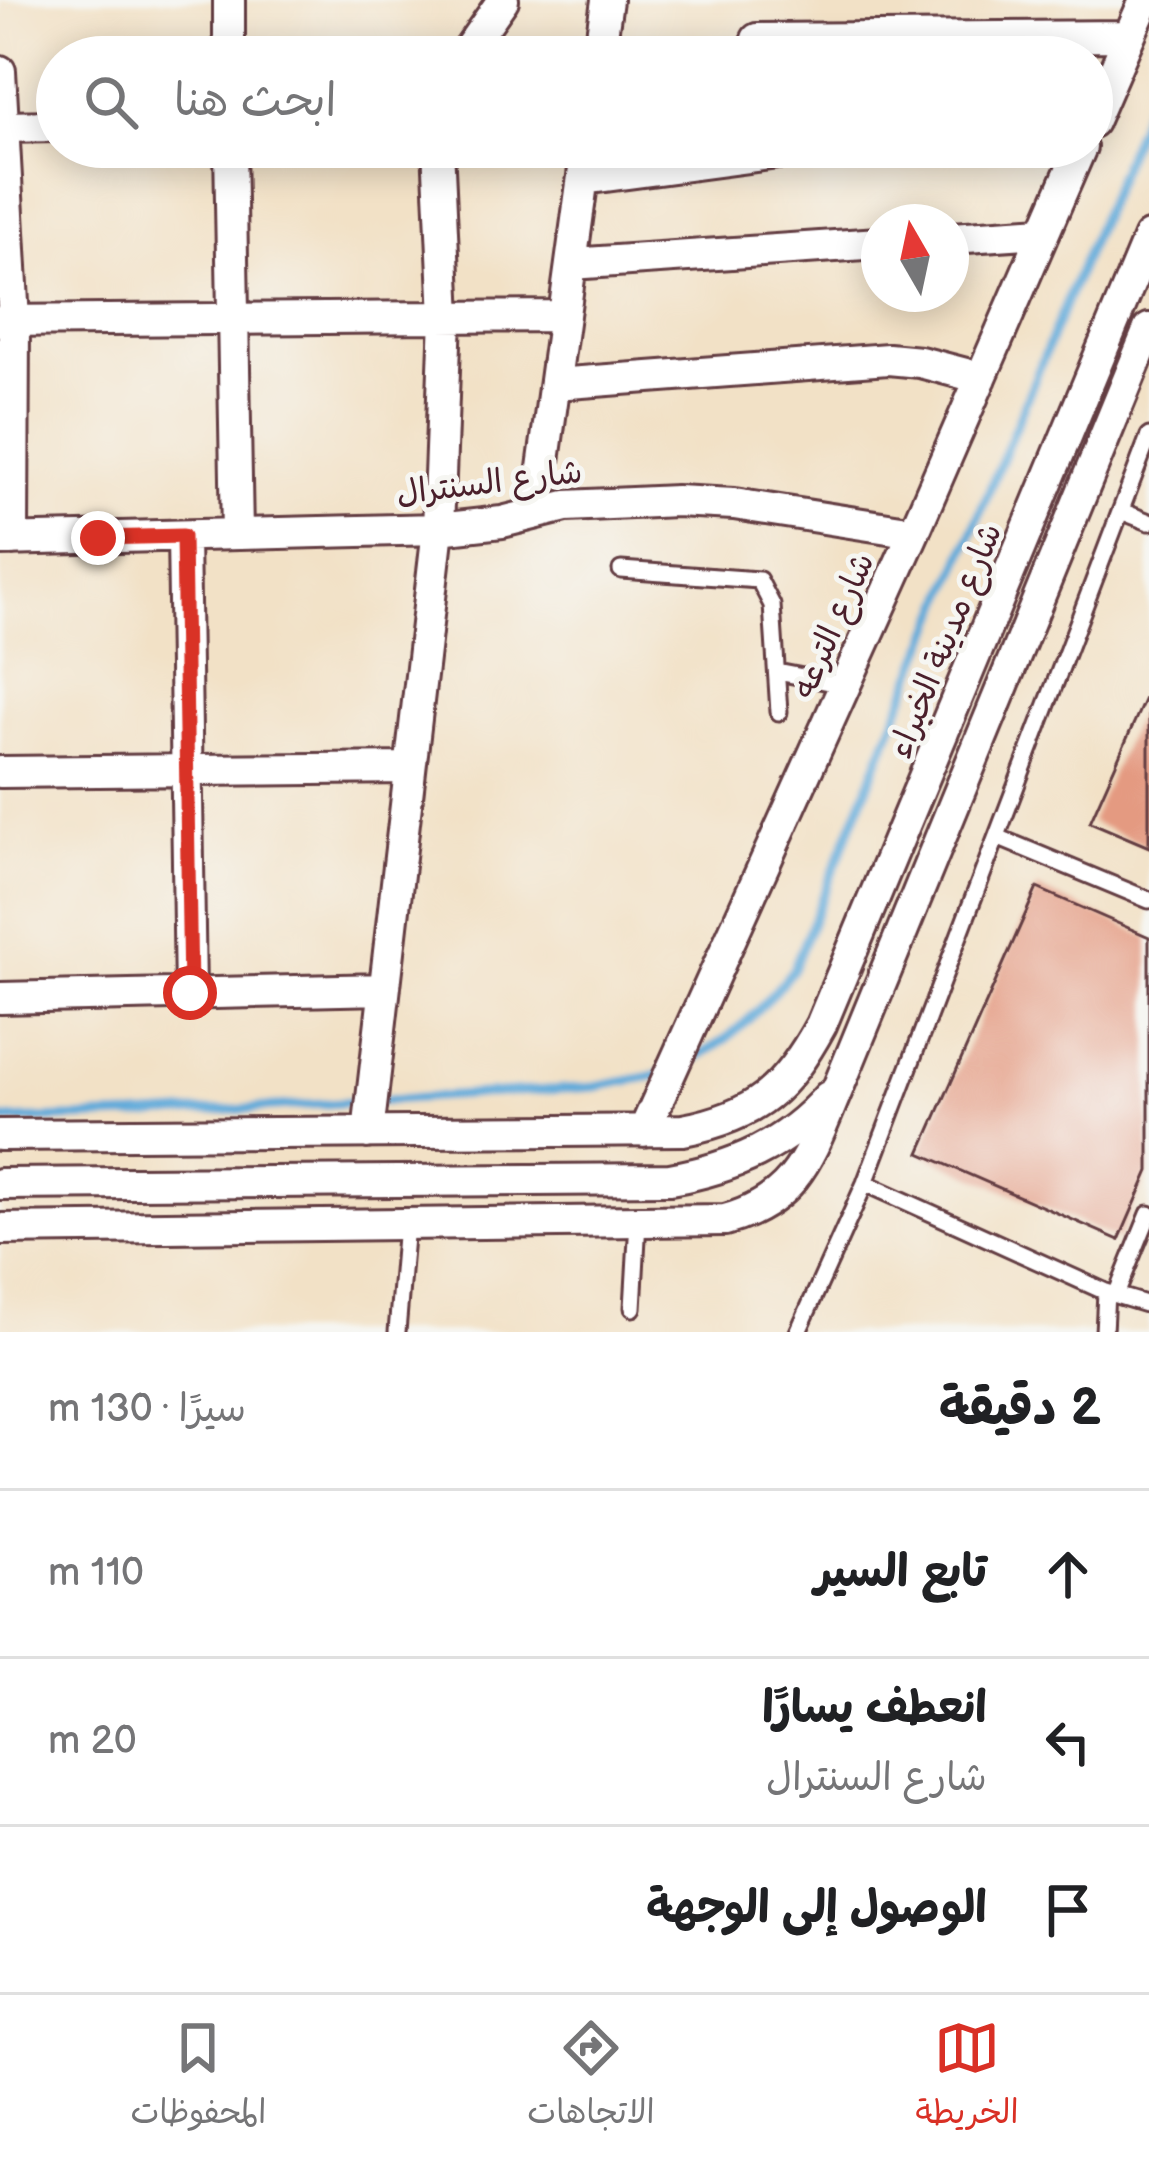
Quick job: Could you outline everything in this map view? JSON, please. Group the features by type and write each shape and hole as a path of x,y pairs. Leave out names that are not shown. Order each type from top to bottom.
{"street":[{"path":"229,0 229,36"},
{"path":"478,36 503,0"},
{"path":"602,36 607,0"},
{"path":"1113,73 1145,0"},
{"path":"1113,36 1129,36"},
{"path":"0,71 7,321 6,540"},
{"path":"4,127 36,126"},
{"path":"230,168 237,534"},
{"path":"368,1133 438,529 446,317 440,168"},
{"path":"537,512 584,168"},
{"path":"583,179 665,168"},
{"name":"شارع الترعه","path":"644,1131 1072,168"},
{"path":"969,237 1044,232"},
{"name":"شارع مدينة الخبراء","path":"644,1131 717,1124 762,1102 797,1068 866,924 1149,237"},
{"path":"571,264 861,244"},
{"path":"7,321 564,316"},
{"path":"0,1229 724,1220 754,1212 779,1197 799,1174 841,1083 1149,329"},
{"path":"555,384 888,359 980,378"},
{"name":"شارع السنترال","path":"6,540 438,529 594,504 715,503 914,532"},
{"path":"183,536 190,993"},
{"path":"0,772 409,768"},
{"path":"0,998 384,989"},
{"path":"0,1184 670,1179 747,1159 797,1127 841,1083"},
{"path":"0,1135 644,1131"}],"lane":[{"path":"797,1332 865,1183 1149,436"},
{"path":"1120,511 1149,523"},
{"path":"621,570 759,580 772,605 779,712"},
{"path":"777,672 845,685"},
{"path":"997,837 1149,900"},
{"path":"865,1183 1111,1293 1149,1305"},
{"path":"1104,1332 1111,1293 1149,1214"},
{"path":"633,1308 638,1221"},
{"path":"397,1332 406,1223"}],"building":[{"path":"1149,689 1149,847 1090,822"},
{"path":"1037,888 1149,937 1149,1171 1119,1240 920,1153"}],"waterway":[{"path":"683,1064 744,1024 793,969 1149,100"},
{"path":"0,1120 595,1087 663,1074"}],"route":[{"path":"98,538 183,536 190,993"}]}
